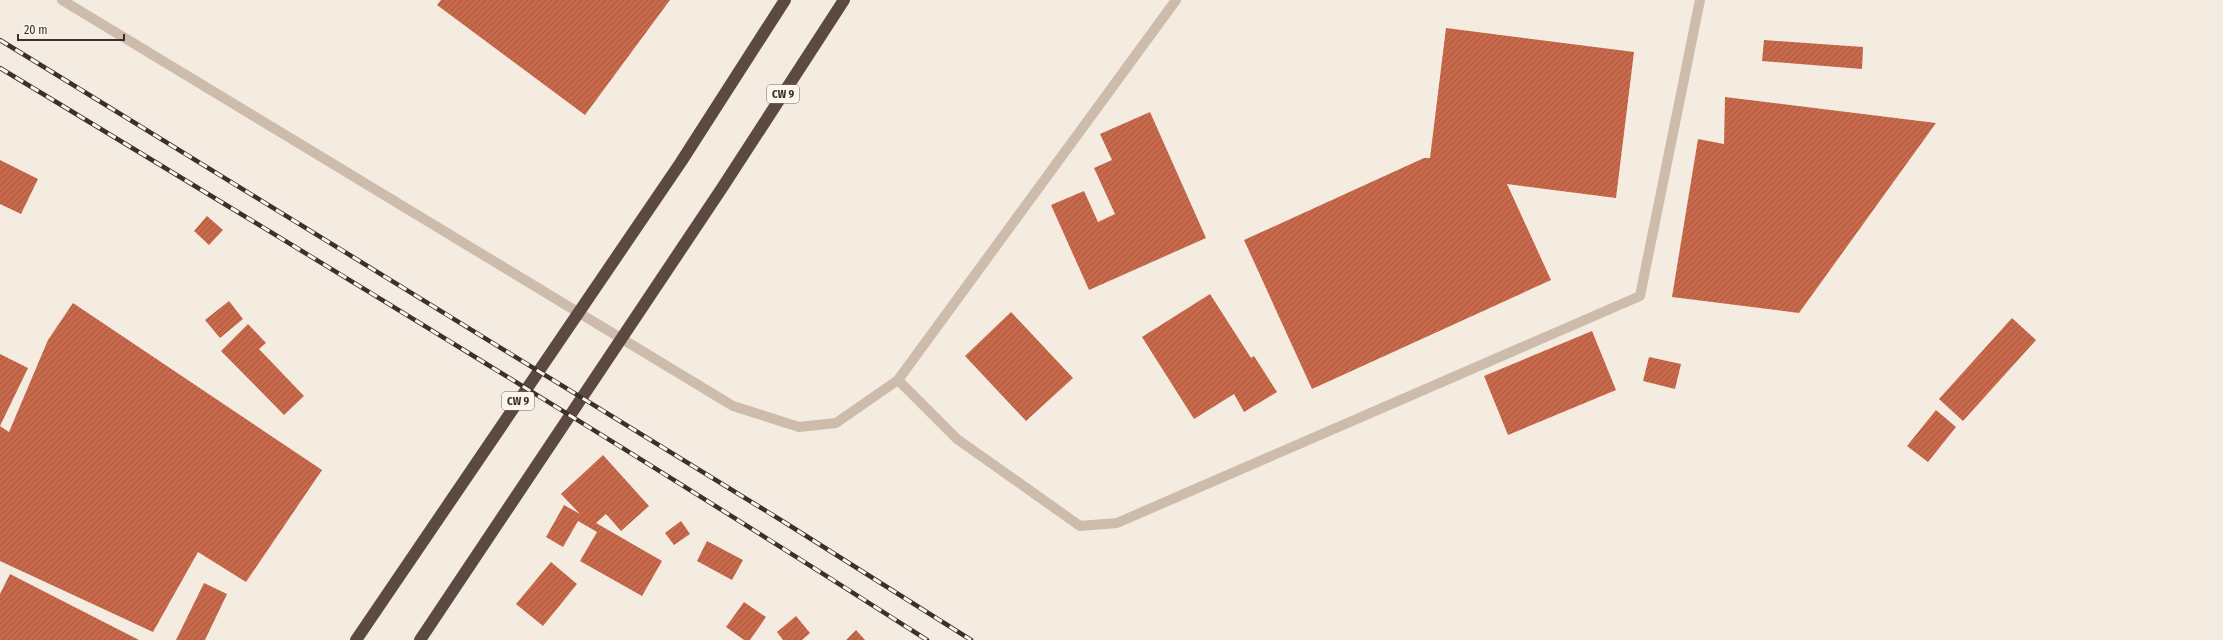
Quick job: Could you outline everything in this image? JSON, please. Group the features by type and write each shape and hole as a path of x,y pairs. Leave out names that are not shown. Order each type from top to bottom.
{"highway":[{"name":"CW 9","path":"356,640 681,162 785,0"},
{"name":"CW 9","path":"420,640 722,188 844,0"}],"street":[{"path":"62,0 733,406 799,427 836,422 898,380 1176,0"},
{"path":"898,380 957,439 1080,526 1116,523 1640,296 1700,0"}],"building":[{"path":"441,0 670,0 585,115 437,5"},
{"path":"1446,28 1634,52 1616,198 1507,184 1551,280 1312,389 1244,240 1424,158 1430,158"},
{"path":"1764,40 1863,47 1862,69 1762,61"},
{"path":"1725,97 1936,123 1799,313 1672,297 1698,139 1724,144"},
{"path":"1150,112 1206,238 1089,290 1051,205 1084,191 1098,222 1115,214 1094,168 1112,160 1100,134"},
{"path":"0,160 38,179 21,214 0,204"},
{"path":"207,216 223,230 209,245 194,231"},
{"path":"1210,294 1251,358 1254,356 1277,392 1244,412 1234,394 1194,419 1142,337"},
{"path":"229,301 243,319 220,338 205,320"},
{"path":"73,303 322,470 246,582 198,552 153,632 0,561 0,426 9,432 48,340"},
{"path":"1011,312 1073,378 1026,421 965,356"},
{"path":"2012,318 2036,340 1963,421 1939,399"},
{"path":"248,324 266,343 259,349 304,396 284,415 221,351"},
{"path":"1592,331 1616,390 1508,435 1484,376"},
{"path":"0,354 28,368 0,426"},
{"path":"1649,357 1681,364 1675,389 1643,381"},
{"path":"1936,410 1956,427 1928,462 1907,446"},
{"path":"603,455 649,506 621,531 606,514 596,523 662,561 642,596 580,561 597,532 578,521 563,547 546,537 564,505 580,514 561,494"},
{"path":"681,521 690,534 674,545 665,533"},
{"path":"707,541 743,560 732,580 697,561"},
{"path":"551,562 577,584 543,626 516,604"},
{"path":"10,574 139,640 0,640 0,594"},
{"path":"204,583 227,594 205,640 176,640"},
{"path":"744,602 766,617 750,640 744,640 726,627"},
{"path":"796,616 810,633 802,640 783,640 777,632"},
{"path":"856,630 865,640 846,640"}],"railway":[{"path":"0,40 784,522 971,640"},
{"path":"0,68 581,422 927,640"}]}
